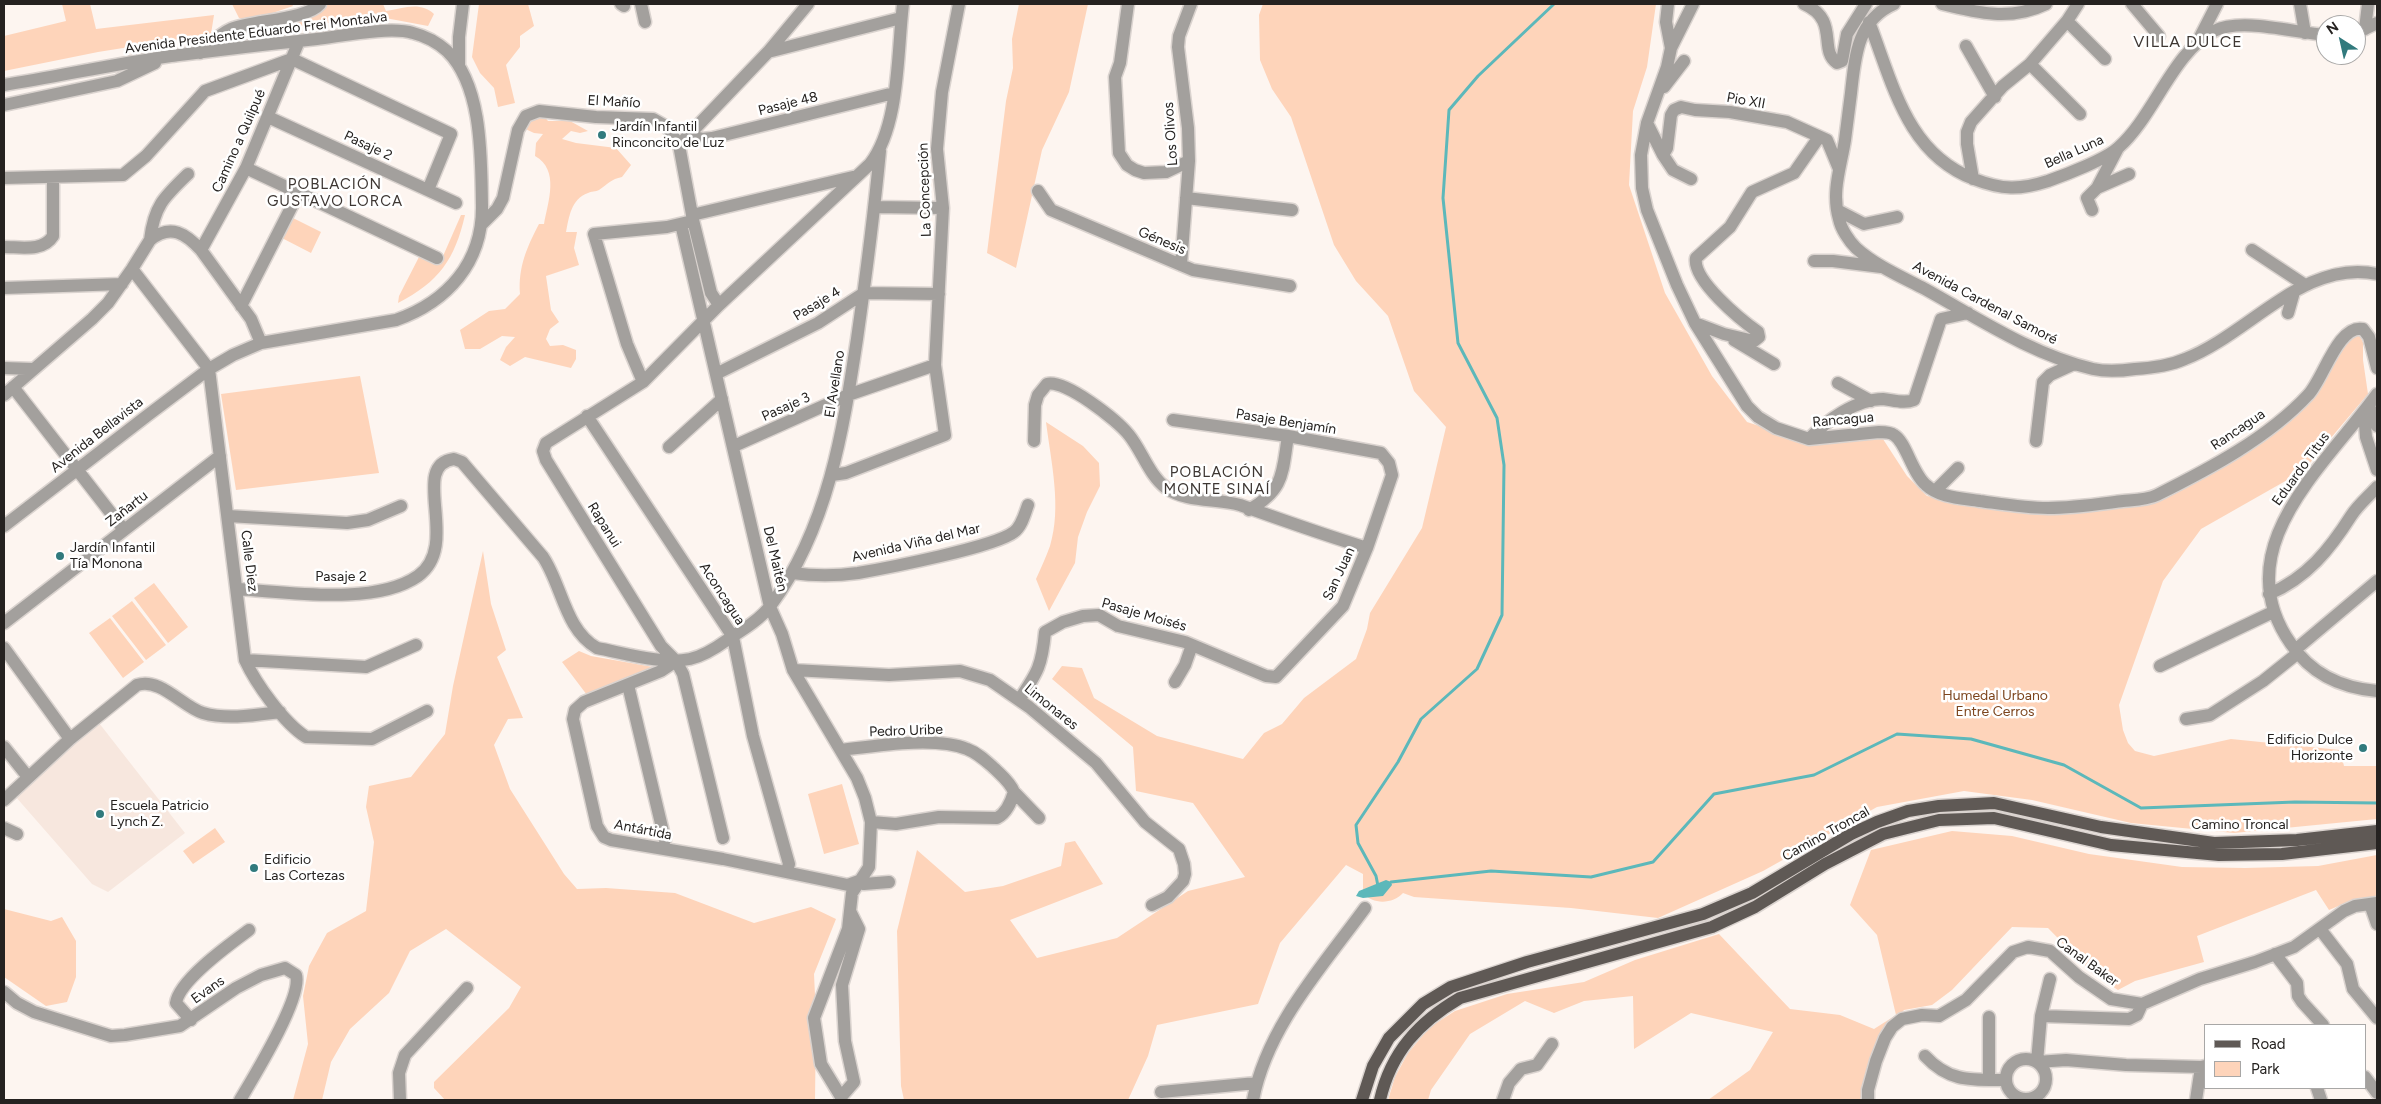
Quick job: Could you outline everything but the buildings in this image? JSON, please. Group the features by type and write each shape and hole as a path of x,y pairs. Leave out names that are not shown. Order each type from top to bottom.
{"main road":[{"name":"Camino Troncal","path":"1362,1100 1373,1066 1389,1038 1417,1009 1451,987 1527,962 1703,914 1752,893 1851,834 1908,811 1939,806 1994,803 2102,827 2214,843 2306,840 2377,831"},
{"name":"Camino Troncal","path":"1380,1100 1392,1067 1406,1042 1431,1017 1460,998 1712,926 1755,907 1850,850 1884,834 1905,827 1938,820 1994,818 2111,845 2219,855 2282,854 2377,842"}],"street":[{"path":"200,53 231,29 309,12 320,4"},
{"path":"459,67 459,37 463,4"},
{"path":"641,4 645,22"},
{"path":"679,145 768,52 808,4"},
{"name":"El Avellano","path":"770,607 792,572 816,522 832,475 848,395 864,292 880,151 890,123 902,4"},
{"name":"La Concepción","path":"832,475 846,473 945,435 935,365 943,208 936,148 942,92 959,4"},
{"path":"1128,4 1120,63 1115,77 1119,153 1126,165 1144,172 1166,172 1189,161"},
{"name":"Los Olivos","path":"1181,265 1189,161 1188,128 1178,46 1179,36 1191,4"},
{"name":"Rancagua","path":"1668,4 1666,22 1671,48 1658,94 1647,123 1641,155 1642,188 1647,210 1677,286 1695,322 1747,406 1758,417 1776,428 1809,439 1879,432 1890,433 1898,438 1914,472 1926,485 1935,491 1953,497 2048,508 2096,505 2155,496 2234,452 2296,406 2314,389 2335,350 2350,331 2357,328 2363,329 2369,337 2377,368"},
{"path":"1671,48 1693,4"},
{"path":"1804,4 1816,10 1822,18 1827,28 1832,59 1837,63 1842,61 1847,34 1866,4"},
{"name":"Avenida Cardenal Samoré","path":"1894,4 1882,9 1862,31 1855,64 1835,194 1839,221 1849,239 1857,248 1884,267 2043,352 2074,364 2112,371 2150,368 2186,359 2237,330 2299,289 2330,275 2365,272 2377,274"},
{"path":"1942,4 2003,15 2020,13 2046,4"},
{"path":"1973,179 1967,144 1967,132 1979,112 1995,97 2002,86 2030,64 2067,21 2078,4"},
{"path":"2132,4 2159,36"},
{"path":"2198,41 2217,4"},
{"path":"2300,4 2305,34"},
{"path":"768,52 901,18"},
{"path":"2067,21 2104,59"},
{"name":"Bella Luna","path":"1869,22 1900,106 1914,132 1934,155 1958,173 2007,188 2026,188 2054,179 2118,148 2198,41 2216,30 2228,26 2252,26 2316,35"},
{"name":"Avenida Presidente Eduardo Frei Montalva","path":"4,85 171,56 373,33 413,32 445,49 459,67 469,88 477,122 481,225 477,241 465,267 453,285 436,302 417,313 396,320 260,343 233,355 209,369"},
{"name":"Camino a Quilpué","path":"202,250 246,168 299,41"},
{"path":"1966,46 1995,97"},
{"path":"4,105 117,81 171,56"},
{"path":"4,178 122,175 146,156 205,91 292,59 451,134 428,190"},
{"path":"1658,94 1684,62"},
{"path":"2030,64 2080,114"},
{"name":"Pasaje 48","path":"689,135 702,139 712,138 894,93"},
{"name":"Pio XII","path":"1663,155 1667,148 1671,115 1674,110 1681,107 1695,110 1730,112 1786,122 1827,140 1840,169"},
{"name":"El Mañío","path":"481,225 498,209 503,198 518,130 526,116 534,112 654,119 667,127 679,145"},
{"name":"Pasaje 2","path":"268,117 456,202"},
{"path":"1647,123 1673,170 1691,179"},
{"path":"1724,334 1754,341 1759,334 1727,308 1697,267 1695,261 1698,255 1730,228 1752,192 1794,173 1819,136"},
{"name":"Del Maitén","path":"679,145 703,322 718,373 722,398 770,607 782,634 793,670 858,778 866,798 871,822 869,867 852,893 848,929 814,1018 821,1064 841,1099"},
{"path":"2092,210 2087,198 2097,188 2118,148"},
{"name":"El Avellano","path":"643,382 719,305 859,175 880,151"},
{"path":"246,168 437,258"},
{"path":"124,530 77,469 8,391 92,319 122,284 150,240 153,218 165,196 188,174"},
{"path":"2097,188 2128,174"},
{"path":"643,382 626,344 594,234 689,220 859,175"},
{"path":"4,248 41,247 48,243 53,236 53,178"},
{"name":"Génesis","path":"1038,191 1051,210 1192,270 1290,286"},
{"path":"241,306 298,194"},
{"path":"1186,198 1292,210"},
{"path":"874,207 943,208"},
{"path":"1837,210 1864,224 1897,217"},
{"name":"Del Maitén","path":"689,220 711,293 719,305"},
{"path":"150,240 162,232 176,231 190,238 202,250 256,327 260,343"},
{"path":"2252,250 2299,289 2288,313"},
{"path":"1814,261 1833,261 1884,267"},
{"path":"132,269 209,369"},
{"path":"4,288 122,284"},
{"name":"Pasaje 4","path":"718,373 818,323 864,292 939,294"},
{"path":"1809,439 1824,424 1843,412 1871,401 1882,399 1908,402 1914,400 1941,319 1968,313"},
{"path":"1695,322 1724,334 1774,364"},
{"path":"2036,441 2046,378 2074,364"},
{"name":"Pasaje 3","path":"734,446 848,395 935,365"},
{"path":"4,368 33,369"},
{"name":"Calle Diez","path":"209,369 245,660 250,670 280,712 306,737 372,739 428,711"},
{"name":"Avenida Bellavista","path":"4,526 209,369"},
{"name":"Rapanui","path":"643,382 546,443 543,451 546,460 661,646 676,661"},
{"path":"1838,383 1871,401"},
{"path":"1034,441 1038,395 1047,384 1058,384 1076,393 1125,430 1157,479 1167,489 1188,496 1230,503 1367,548"},
{"name":"Eduardo Titus","path":"2377,394 2284,518 2272,546 2268,570 2269,594 2273,612 2296,652 2319,673 2332,680 2354,688 2377,691"},
{"path":"669,447 722,398"},
{"path":"2367,409 2377,426"},
{"path":"2367,409 2366,437 2377,470"},
{"name":"Aconcagua","path":"587,416 733,637 753,736 789,864 787,871"},
{"name":"Pasaje Benjamín","path":"1173,420 1288,436 1381,453 1389,463"},
{"path":"1249,510 1270,495 1280,481 1288,436"},
{"name":"Zañartu","path":"4,622 220,456"},
{"name":"Pasaje 2","path":"237,589 366,594 400,585 417,577 428,564 437,543 438,530 434,476 445,461 454,459 462,462 546,562 571,618 586,640 597,648 676,661"},
{"name":"San Juan","path":"1276,677 1343,606 1367,548 1392,474 1389,463"},
{"path":"1935,491 1958,468"},
{"path":"2269,594 2301,576 2320,559 2345,528 2352,515 2377,487"},
{"name":"Avenida Viña del Mar","path":"792,572 808,575 857,573 982,544 1014,532 1019,526 1028,505"},
{"path":"228,516 347,524 368,520 401,506"},
{"path":"2186,719 2210,715 2263,681 2377,581"},
{"path":"723,838 685,683 676,661 701,656 733,637 770,607"},
{"path":"2160,666 2273,612"},
{"name":"Pasaje Moisés","path":"1019,700 1034,678 1042,660 1045,632 1064,622 1083,616 1099,615 1118,626 1157,634 1192,645 1266,676 1276,677"},
{"path":"1175,682 1185,665 1192,645"},
{"path":"245,660 366,667 416,646"},
{"path":"4,648 70,739"},
{"name":"Antártida","path":"676,661 661,671 578,705 574,714 590,801 599,832 611,840 787,871 848,884 859,881 864,884 889,882"},
{"name":"Limonares","path":"793,670 889,675 960,671 990,680 1019,700 1096,763 1145,822 1179,849 1184,869 1183,881 1168,898 1152,905"},
{"path":"4,800 70,739 137,685 154,686 201,712 211,714 252,715 280,712"},
{"path":"628,685 665,840"},
{"name":"Pedro Uribe","path":"841,750 930,743 957,746 974,752 982,758 1008,781 1014,792 1039,818"},
{"path":"4,747 28,777"},
{"path":"871,822 896,824 939,817 997,818 1002,816 1010,804 1014,792"},
{"path":"4,828 17,834"},
{"path":"2041,1016 2129,1020 2137,1016 2142,1004 2200,979 2294,946 2344,911 2374,904 2377,924"},
{"path":"1253,1100 1256,1083 1286,1017 1365,908"},
{"path":"841,1099 854,1082 845,1040 842,985 859,929 850,911"},
{"path":"2320,929 2347,964 2353,989 2377,1018"},
{"path":"191,1020 176,1003 181,990 210,961 248,930"},
{"name":"Canal Baker","path":"1868,1100 1868,1090 1876,1062 1884,1038 1892,1027 1902,1019 1922,1015 1939,1016 1966,1000 2013,952 2028,947 2050,951 2079,977 2111,999 2142,1004"},
{"path":"2275,954 2297,983 2298,996 2302,1002 2322,1024"},
{"name":"Evans","path":"4,992 17,1003 34,1012 111,1036 180,1026 236,988 262,975 286,968 296,975 297,990 286,1016 240,1100"},
{"path":"2050,979 2041,1016 2037,1062 2045,1074 2045,1084 2038,1098 2022,1099 2009,1092 2005,1080 2008,1068 2016,1061 2022,1059 2037,1062 2066,1060 2126,1065 2203,1066 2196,1100"},
{"path":"400,1100 399,1073 406,1055 467,988"},
{"path":"1989,1017 1989,1080"},
{"path":"1503,1100 1509,1083 1521,1069 1537,1064 1552,1044"},
{"path":"1925,1056 1938,1070 1957,1078 2005,1080"},
{"path":"2366,1078 2377,1093"},
{"path":"1161,1092 1256,1083"}],"shaded area":[{"name":"Escuela Patricio Lynch Z.","path":"99,723 185,833 108,892 92,884 15,796 38,772"}],"green space":[{"path":"62,4 90,4 96,29 214,15 211,34 98,52 4,71 4,36 66,21"},
{"path":"232,4 292,4 293,6 249,21 239,18"},
{"path":"321,4 383,4 386,11 405,7 418,7 429,10 434,14 428,26 380,17 269,30 311,12"},
{"path":"479,4 528,4 534,26 520,36 520,47 506,65 515,103 498,107 494,88 480,73 472,57"},
{"path":"1019,4 1088,4 1069,92 1042,150 1016,268 987,253 1006,101 1013,68 1012,39"},
{"name":"Humedal Urbano Entre Cerros","path":"1263,4 1656,4 1647,67 1633,111 1629,185 1665,293 1712,376 1747,422 1806,441 1881,436 1907,476 1927,496 2047,515 2154,503 2312,394 2338,350 2352,335 2359,335 2365,346 2363,344 2363,360 2368,394 2303,471 2201,529 2163,581 2119,705 2123,730 2128,743 2135,751 2154,756 2231,739 2340,750 2344,766 2377,766 2377,819 2234,833 2131,823 2032,800 1964,791 1877,807 1763,871 1658,918 1571,908 1414,897 1403,893 1389,901 1377,901 1372,900 1363,893 1363,874 1346,865 1280,943 1258,1004 1157,1025 1148,1056 1128,1100 904,1100 901,1086 897,931 917,850 965,892 1003,886 1061,866 1065,843 1075,841 1103,884 1010,920 1037,958 1117,938 1188,891 1245,877 1193,803 1136,791 1133,747 1052,679 1062,666 1082,668 1094,698 1157,736 1243,759 1264,733 1282,724 1304,698 1356,659 1367,629 1370,613 1422,528 1446,427 1414,391 1388,316 1356,281 1334,245 1291,117 1272,89 1260,60 1259,15"},
{"path":"542,114 548,121 570,121 588,131 580,133 571,131 562,139 576,143 616,148 631,165 622,177 612,180 598,191 589,192 574,204 566,232 577,232 574,248 579,265 546,276 551,310 559,322 550,329 546,339 550,346 563,345 576,350 576,359 571,368 525,357 510,366 500,360 506,347 515,337 502,336 480,349 465,349 460,330 489,311 505,309 520,294 520,275 524,258 539,224 544,224 550,197 550,178 548,169 535,156 536,143 543,134 534,133 517,125"},
{"path":"461,215 465,215 461,231 443,268 424,287 398,303 399,296 420,255 440,263"},
{"path":"289,216 321,232 311,253 278,236"},
{"path":"360,376 379,473 236,490 221,394"},
{"path":"1046,422 1083,446 1099,463 1100,486 1087,512 1078,537 1075,563 1049,611 1036,579 1050,546 1055,516 1053,469"},
{"path":"483,551 491,604 506,650 497,657 523,718 508,719 494,745 510,789 564,874 577,889 606,888 675,893 754,923 811,907 836,919 814,974 816,1017 815,1100 445,1100 434,1088 434,1082 509,1008 521,987 446,929 410,951 389,993 350,1029 331,1062 322,1100 293,1100 308,1044 303,996 309,966 327,933 366,911 374,842 366,807 369,786 411,777 445,734 453,686"},
{"path":"154,583 188,627 168,643 134,598"},
{"path":"132,601 166,645 146,660 112,616"},
{"path":"110,618 144,662 123,678 89,633"},
{"path":"579,651 591,656 653,667 587,695 562,662"},
{"path":"842,784 859,844 824,854 808,794"},
{"path":"215,828 225,842 193,864 183,851"},
{"path":"1952,831 2012,836 2089,854 2182,867 2318,866 2377,855 2377,897 2348,902 2329,910 2316,890 2197,936 2204,962 2135,981 2118,990 2092,973 2048,928 2012,927 1952,990 1932,1005 1904,1010 1882,1036 1860,1100 1708,1100 1750,1070 1773,1032 1691,1013 1634,1049 1633,996 1584,1001 1554,1013 1525,1001 1470,1034 1431,1090 1428,1100 1388,1100 1395,1077 1408,1053 1430,1027 1455,1011 1507,994 1584,982 1635,960 1719,934 1790,1009 1840,1015 1874,1029 1896,1015 1877,935 1850,905 1871,850"},
{"path":"4,909 51,921 62,917 76,941 76,977 67,1002 46,1006 4,977"}],"water":[{"path":"1386,880 1391,882 1392,885 1383,896 1363,898 1356,896 1359,891"}],"waterway":[{"path":"1378,886 1376,876 1358,843 1356,825 1398,762 1421,719 1477,669 1502,615 1504,465 1497,418 1458,343 1443,198 1449,110 1478,76 1554,4"},
{"path":"1391,882 1491,871 1591,877 1653,862 1714,794 1814,775 1897,734 1971,739 2064,765 2141,808 2295,802 2377,803"}],"place":[{"name":"Jardín Infantil Rinconcito de Luz","path":"602,135"},
{"name":"Jardín Infantil Tía Monona","path":"60,556"},
{"name":"Edificio Dulce Horizonte","path":"2363,748"},
{"name":"Escuela Patricio Lynch Z.","path":"100,814"},
{"name":"Edificio Las Cortezas","path":"254,868"}],"district":[{"name":"VILLA DULCE","path":"2188,42"},
{"name":"POBLACIÓN GUSTAVO LORCA","path":"335,194"},
{"name":"POBLACIÓN MONTE SINAÍ","path":"1217,482"}]}
